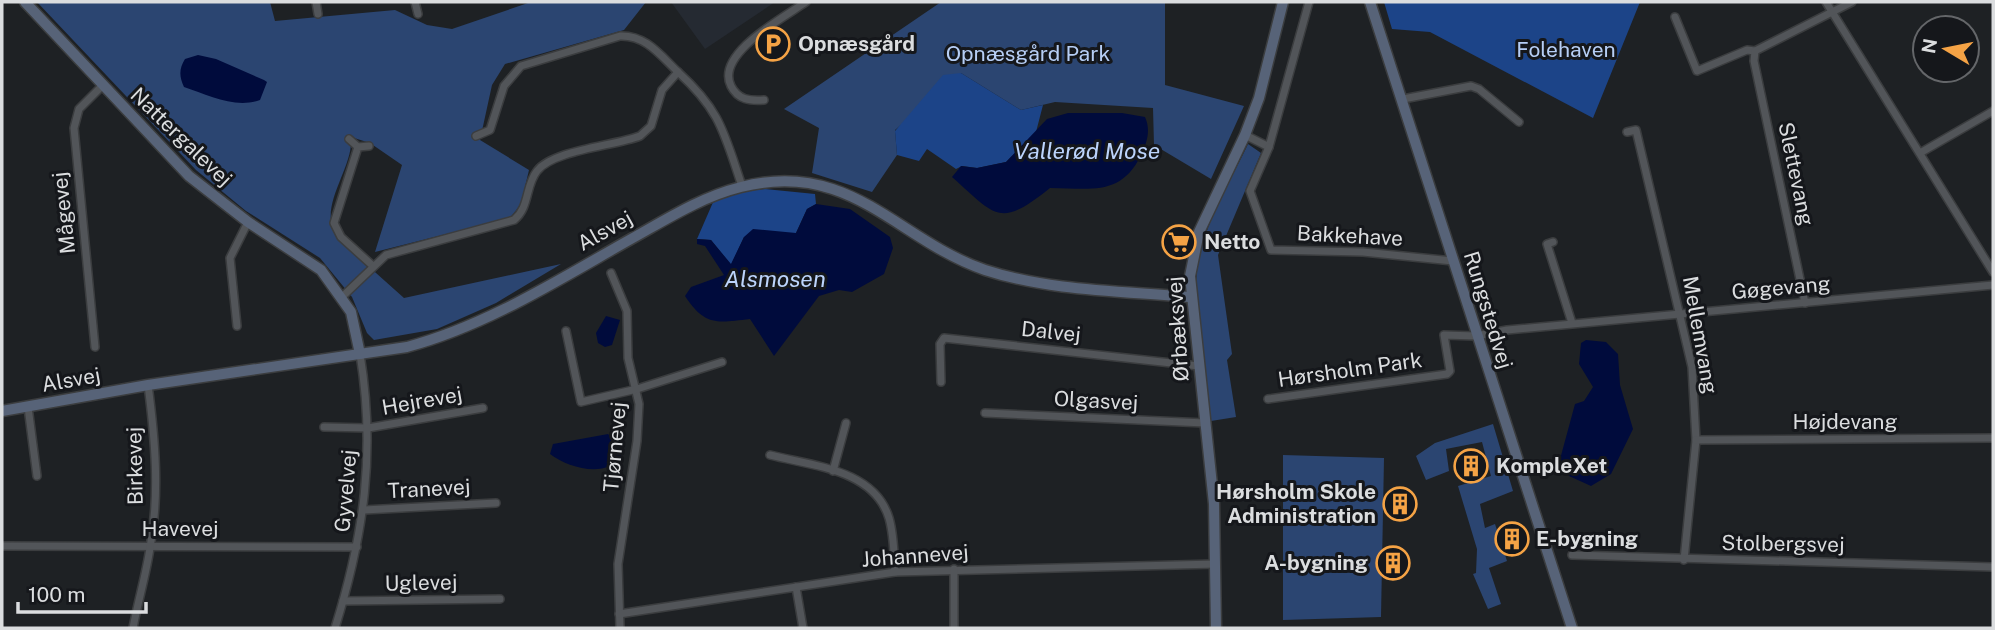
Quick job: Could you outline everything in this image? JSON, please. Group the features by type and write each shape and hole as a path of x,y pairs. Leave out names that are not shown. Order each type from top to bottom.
{"street":[{"name":"Nattergalevej","path":"24,2 189,176 248,222 308,259 343,296 356,326 360,354"},
{"path":"316,2 318,14"},
{"path":"415,2 418,14"},
{"path":"764,100 751,101 733,90 727,78 729,66 736,53 806,2"},
{"name":"Ørbæksvej","path":"1216,628 1216,564 1205,424 1190,297 1192,267 1199,232 1245,135 1270,62 1283,2"},
{"name":"Bakkehave","path":"1309,2 1269,147 1250,191 1271,250 1363,252 1453,261"},
{"name":"Rungstedvej","path":"1370,2 1572,628"},
{"path":"1826,2 1993,272"},
{"path":"1675,17 1697,71 1747,50 1755,51 1834,14 1852,2"},
{"path":"476,136 490,130 504,86 521,66 631,35 643,40 711,105 742,186"},
{"name":"Slettevang","path":"1755,51 1754,61 1805,303"},
{"path":"343,296 386,256 510,223 526,206 532,180 543,164 644,133 654,120 662,90 678,72"},
{"name":"Mågevej","path":"95,347 74,128 79,109 102,86"},
{"path":"1403,99 1471,86 1479,89 1519,122"},
{"path":"1920,153 1993,111"},
{"name":"Mellemvang","path":"1627,132 1636,130 1682,314 1692,367 1696,440 1684,560"},
{"path":"1245,135 1269,147"},
{"path":"349,139 358,147 369,146"},
{"path":"358,147 334,223 341,237 373,266"},
{"name":"Alsvej","path":"2,411 148,385 407,347 472,326 688,207 742,186 791,182 846,194 878,208 967,262 1009,276 1190,297"},
{"path":"237,326 230,258 248,222"},
{"path":"1553,242 1547,244 1572,323"},
{"name":"Tjørnevej","path":"611,273 627,311 628,358 637,389 637,441 618,564 620,628"},
{"name":"Gøgevang","path":"1476,337 1507,330 1572,323 1993,285"},
{"path":"566,331 581,402 637,389 722,362"},
{"name":"Hørsholm Park","path":"1268,399 1447,374 1450,371 1444,335 1476,337"},
{"name":"Dalvej","path":"941,382 940,344 944,338 1199,366"},
{"name":"Gyvelvej","path":"335,628 358,547 364,510 368,428 360,354"},
{"name":"Birkevej","path":"133,628 151,546 155,496 155,439 148,385"},
{"name":"Alsvej","path":"28,407 37,476"},
{"name":"Hejrevej","path":"324,428 368,428 483,408"},
{"name":"Olgasvej","path":"985,413 1205,424"},
{"path":"833,471 846,423"},
{"name":"Højdevang","path":"1696,440 1993,438"},
{"path":"770,455 859,480 881,501 890,520 895,572"},
{"name":"Tranevej","path":"364,510 496,503"},
{"name":"Havevej","path":"2,546 358,547"},
{"name":"Stolbergsvej","path":"1572,555 1993,567"},
{"name":"Johannevej","path":"619,614 895,572 1216,564"},
{"path":"954,569 954,628"},
{"path":"796,587 803,628"},
{"name":"Uglevej","path":"343,601 500,599"}],"shaded area":[{"path":"671,2 775,2 705,49"}],"green space":[{"path":"37,2 270,2 275,21 395,10 427,25 452,29 531,2 646,2 624,30 505,64 492,85 480,140 529,170 521,204 510,218 375,252 402,165 370,143 351,137 347,162 333,201 332,227 338,239 404,298 561,264 496,303 437,329 374,340 367,333 352,297 320,258 246,211 196,170"},
{"name":"Opnæsgård Park","path":"941,2 1165,2 1165,85 1244,106 1211,179 1154,145 1153,108 1055,102 1021,110 961,73 895,130 897,155 872,192 812,173 819,128 784,109"},
{"name":"Folehaven","path":"1384,2 1640,2 1593,118 1430,32 1392,29"},
{"path":"961,73 1021,110 1043,105 1036,132 1006,162 977,168 962,166 956,169 927,149 919,161 897,155 895,131 943,75"},
{"path":"1248,144 1261,153 1218,255 1232,354 1227,360 1236,417 1211,421 1196,322 1198,264 1212,218"},
{"path":"765,189 815,194 816,204 807,209 796,233 744,237 731,265 711,240 697,239 714,200 740,192"},
{"path":"1493,424 1513,491 1480,504 1485,528 1495,524 1507,561 1489,568 1501,604 1488,609 1473,574 1476,573 1477,549 1458,486 1491,476 1482,442 1446,449 1449,471 1426,480 1416,456 1435,443"},
{"path":"1283,455 1384,458 1381,617 1283,620"}],"water":[{"path":"198,55 216,59 267,82 260,100 231,102 184,87 180,73 183,63 185,59"},
{"name":"Vallerød Mose","path":"1068,113 1122,113 1145,117 1148,136 1145,146 1124,178 1114,184 1091,189 1050,188 1033,201 1008,213 989,208 952,177 961,166 977,168 1006,162 1047,119"},
{"name":"Alsmosen","path":"816,204 850,209 890,237 893,248 884,274 852,292 839,290 819,296 774,356 750,319 712,320 705,318 692,306 685,296 691,287 724,275 705,246 697,244 697,239 711,240 731,264 744,237 753,229 796,233 807,209"},
{"path":"606,316 620,320 612,345 605,347 598,343 596,333"},
{"path":"1586,340 1606,342 1618,354 1620,385 1633,429 1611,474 1591,486 1569,476 1559,463 1575,404 1584,401 1593,387 1579,364 1581,343"},
{"path":"608,434 618,444 621,456 607,467 577,467 550,454 553,444"}],"place":[{"name":"Opnæsgård","path":"773,44"},
{"name":"Netto","path":"1179,242"},
{"name":"KompleXet","path":"1471,466"},
{"name":"Hørsholm Skole Administration","path":"1400,504"},
{"name":"E-bygning","path":"1512,539"},
{"name":"A-bygning","path":"1393,563"}]}
